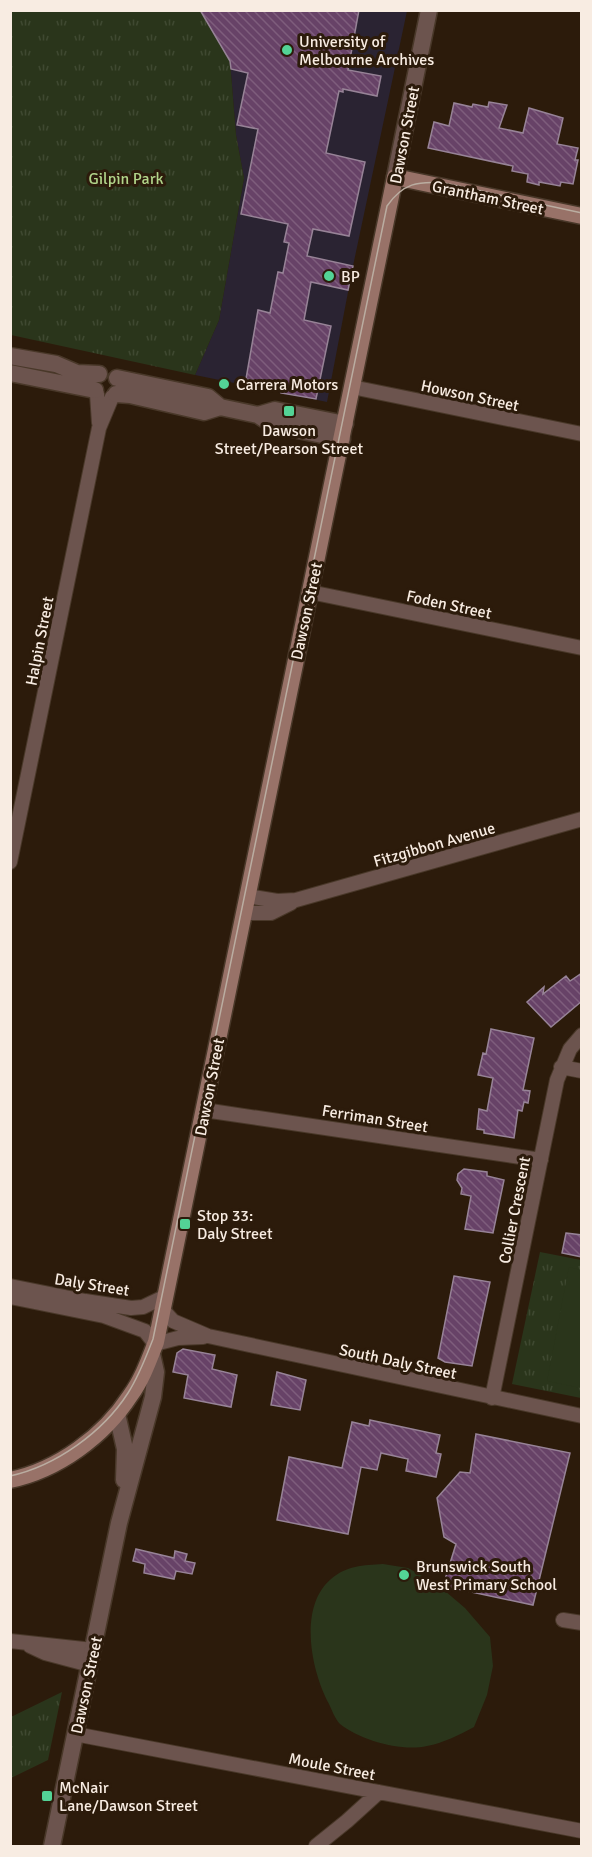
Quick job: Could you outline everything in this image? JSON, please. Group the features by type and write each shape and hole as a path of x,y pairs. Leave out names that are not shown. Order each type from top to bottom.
{"main road":[{"name":"Grantham Street","path":"395,177 581,216"},
{"name":"Dawson Street","path":"154,1349 176,1251 395,177"},
{"path":"10,1480 23,1477 59,1461 92,1439 117,1414 131,1395 154,1349"}],"street":[{"name":"Dawson Street","path":"395,177 429,10"},
{"path":"10,356 57,364 106,388"},
{"path":"10,373 106,388 204,412 220,407 258,415 275,410 344,432"},
{"name":"Howson Street","path":"352,387 582,434"},
{"name":"Halpin Street","path":"10,862 106,388"},
{"name":"Foden Street","path":"310,592 582,648"},
{"name":"Fitzgibbon Avenue","path":"245,913 271,913 296,900 582,819"},
{"name":"Fitzgibbon Avenue","path":"248,896 277,901 296,900"},
{"name":"Collier Crescent","path":"492,1398 561,1067 570,1049 582,1035"},
{"path":"561,1067 582,1071"},
{"name":"Ferriman Street","path":"204,1110 541,1160"},
{"name":"Daly Street","path":"10,1286 131,1308 165,1303"},
{"name":"Daly Street","path":"10,1297 112,1318 145,1331 154,1349"},
{"name":"South Daly Street","path":"165,1303 173,1321 208,1336 582,1416"},
{"name":"South Daly Street","path":"154,1349 178,1338 208,1336"},
{"name":"Dawson Street","path":"52,1846 119,1523 153,1397 156,1372 154,1349"},
{"name":"Dawson Street","path":"117,1414 125,1449 119,1523"},
{"path":"563,1620 582,1623"},
{"path":"16,1642 48,1644 91,1657"},
{"name":"Moule Street","path":"75,1734 582,1831"},
{"path":"316,1846 348,1821 379,1792"}],"shaded area":[{"path":"200,11 407,11 327,402 195,375 219,320 244,178 236,135 230,61"}],"green space":[{"name":"Gilpin Park","path":"10,11 200,11 230,61 236,135 244,178 219,320 195,375 11,335"},
{"path":"540,1252 581,1260 581,1398 512,1384"},
{"path":"569,1267 581,1270 581,1388 547,1381"},
{"path":"383,1564 408,1568 438,1585 465,1608 490,1637 493,1666 487,1695 474,1727 439,1743 417,1747 393,1746 369,1740 348,1730 335,1717 317,1674 311,1640 311,1622 314,1606 321,1591 331,1579 343,1571"},
{"path":"62,1692 48,1760 11,1778 11,1717"}],"building":[{"path":"200,10 359,10 348,70 381,76 377,96 343,89 343,92 339,91 326,153 365,162 349,236 313,229 307,256 353,266 348,290 311,282 304,320 331,326 316,399 281,393 282,386 246,379 258,310 270,313 278,272 283,273 289,243 284,242 288,224 241,214 258,129 237,125 248,73 231,69 230,61"},
{"path":"489,102 507,105 499,128 523,133 529,108 563,118 557,144 578,148 573,184 561,182 560,186 539,182 539,185 527,182 528,174 512,171 513,166 428,148 434,122 449,126 454,103 472,107 473,104 488,107"},
{"path":"582,973 582,1001 551,1027 527,1002 544,987 543,994 566,976 570,981"},
{"path":"491,1029 534,1038 523,1090 530,1091 528,1103 524,1102 522,1111 518,1110 514,1138 484,1133 484,1130 477,1129 479,1109 487,1111 493,1078 478,1075 483,1053 486,1054"},
{"path":"464,1169 487,1172 487,1176 504,1180 493,1233 465,1229 471,1196 461,1194 462,1188 457,1180 458,1174"},
{"path":"566,1233 582,1235 582,1257 562,1253"},
{"path":"454,1276 490,1282 472,1366 445,1362 438,1358"},
{"path":"183,1349 215,1355 212,1369 237,1375 231,1407 184,1398 188,1375 173,1372 177,1353"},
{"path":"277,1372 306,1380 300,1410 271,1405"},
{"path":"370,1420 440,1435 436,1453 441,1454 436,1477 406,1471 408,1459 381,1453 377,1470 361,1467 348,1534 277,1520 289,1457 342,1468 352,1422 369,1426"},
{"path":"476,1434 570,1453 533,1605 443,1586 456,1544 444,1537 437,1498 460,1472 470,1473"},
{"path":"136,1549 174,1558 175,1551 187,1554 185,1561 195,1563 192,1574 176,1571 174,1579 144,1573 145,1564 133,1561"}],"tram line":[{"path":"10,1476 61,1456 92,1434 118,1407 132,1387 153,1339 387,206 405,188 419,183 435,182 582,213"}],"place":[{"name":"University of Melbourne Archives","path":"287,50"},
{"name":"BP","path":"329,276"},
{"name":"Carrera Motors","path":"224,384"},
{"name":"Dawson Street/Pearson Street","path":"289,411"},
{"name":"Stop 33: Daly Street","path":"185,1224"},
{"name":"Brunswick South West Primary School","path":"404,1575"},
{"name":"McNair Lane/Dawson Street","path":"47,1796"}]}
